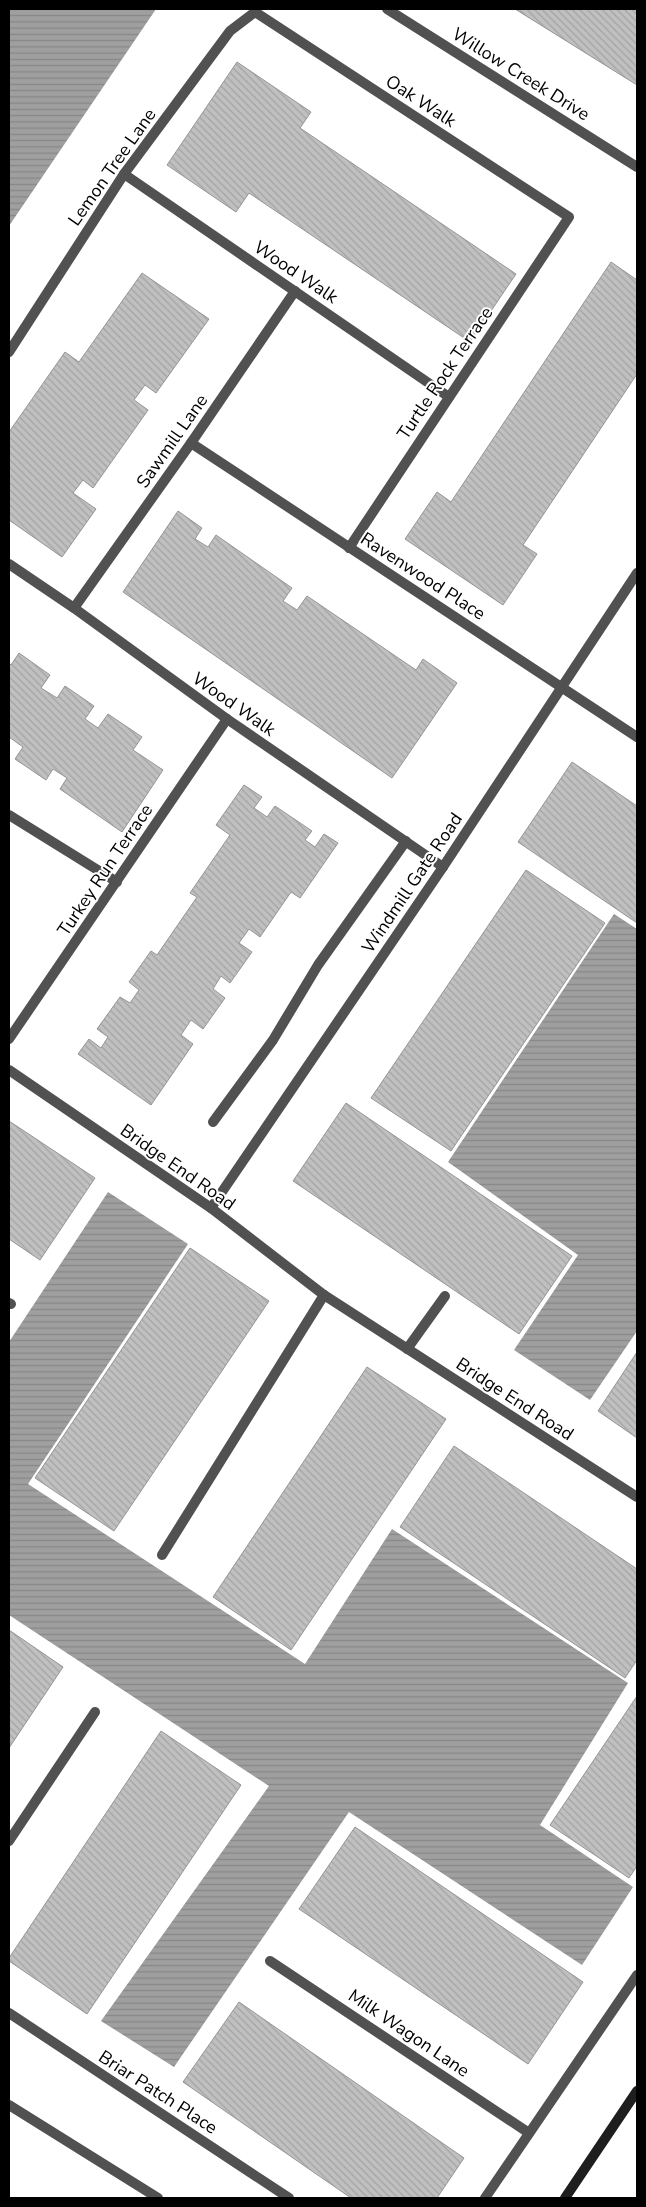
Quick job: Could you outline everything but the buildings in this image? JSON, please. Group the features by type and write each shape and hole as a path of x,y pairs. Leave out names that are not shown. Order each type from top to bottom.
{"street":[{"name":"Willow Creek Drive","path":"387,9 637,167"},
{"name":"Lemon Tree Lane","path":"9,352 124,174 230,31 255,12"},
{"name":"Oak Walk","path":"255,12 569,217"},
{"name":"Wood Walk","path":"124,174 449,396"},
{"name":"Turtle Rock Terrace","path":"349,548 569,217"},
{"name":"Sawmill Lane","path":"74,608 192,443 295,291"},
{"name":"Ravenwood Place","path":"192,443 637,737"},
{"name":"Wood Walk","path":"9,564 74,608 227,720 443,867"},
{"name":"Windmill Gate Road","path":"211,1208 443,867 637,573"},
{"name":"Turkey Run Terrace","path":"9,1039 227,720"},
{"path":"9,815 117,882"},
{"path":"213,1122 273,1040 318,965 406,841"},
{"name":"Bridge End Road","path":"9,1070 211,1208 324,1295 637,1497"},
{"path":"162,1555 324,1295"},
{"path":"407,1349 445,1296"},
{"path":"9,1841 95,1712"},
{"name":"Milk Wagon Lane","path":"270,1961 529,2133"},
{"path":"485,2198 637,1975"},
{"name":"Briar Patch Place","path":"9,2013 289,2198"},
{"path":"565,2198 637,2091"},
{"path":"9,2105 158,2198"}],"shaded area":[{"path":"9,9 156,9 9,226"},
{"path":"614,914 637,929 637,1331 590,1400 514,1350 578,1255 448,1162"},
{"path":"108,1192 188,1244 28,1484 305,1664 392,1529 628,1683 540,1825 633,1887 582,1965 349,1812 174,2067 101,2021 269,1786 9,1615 9,1342"}]}
